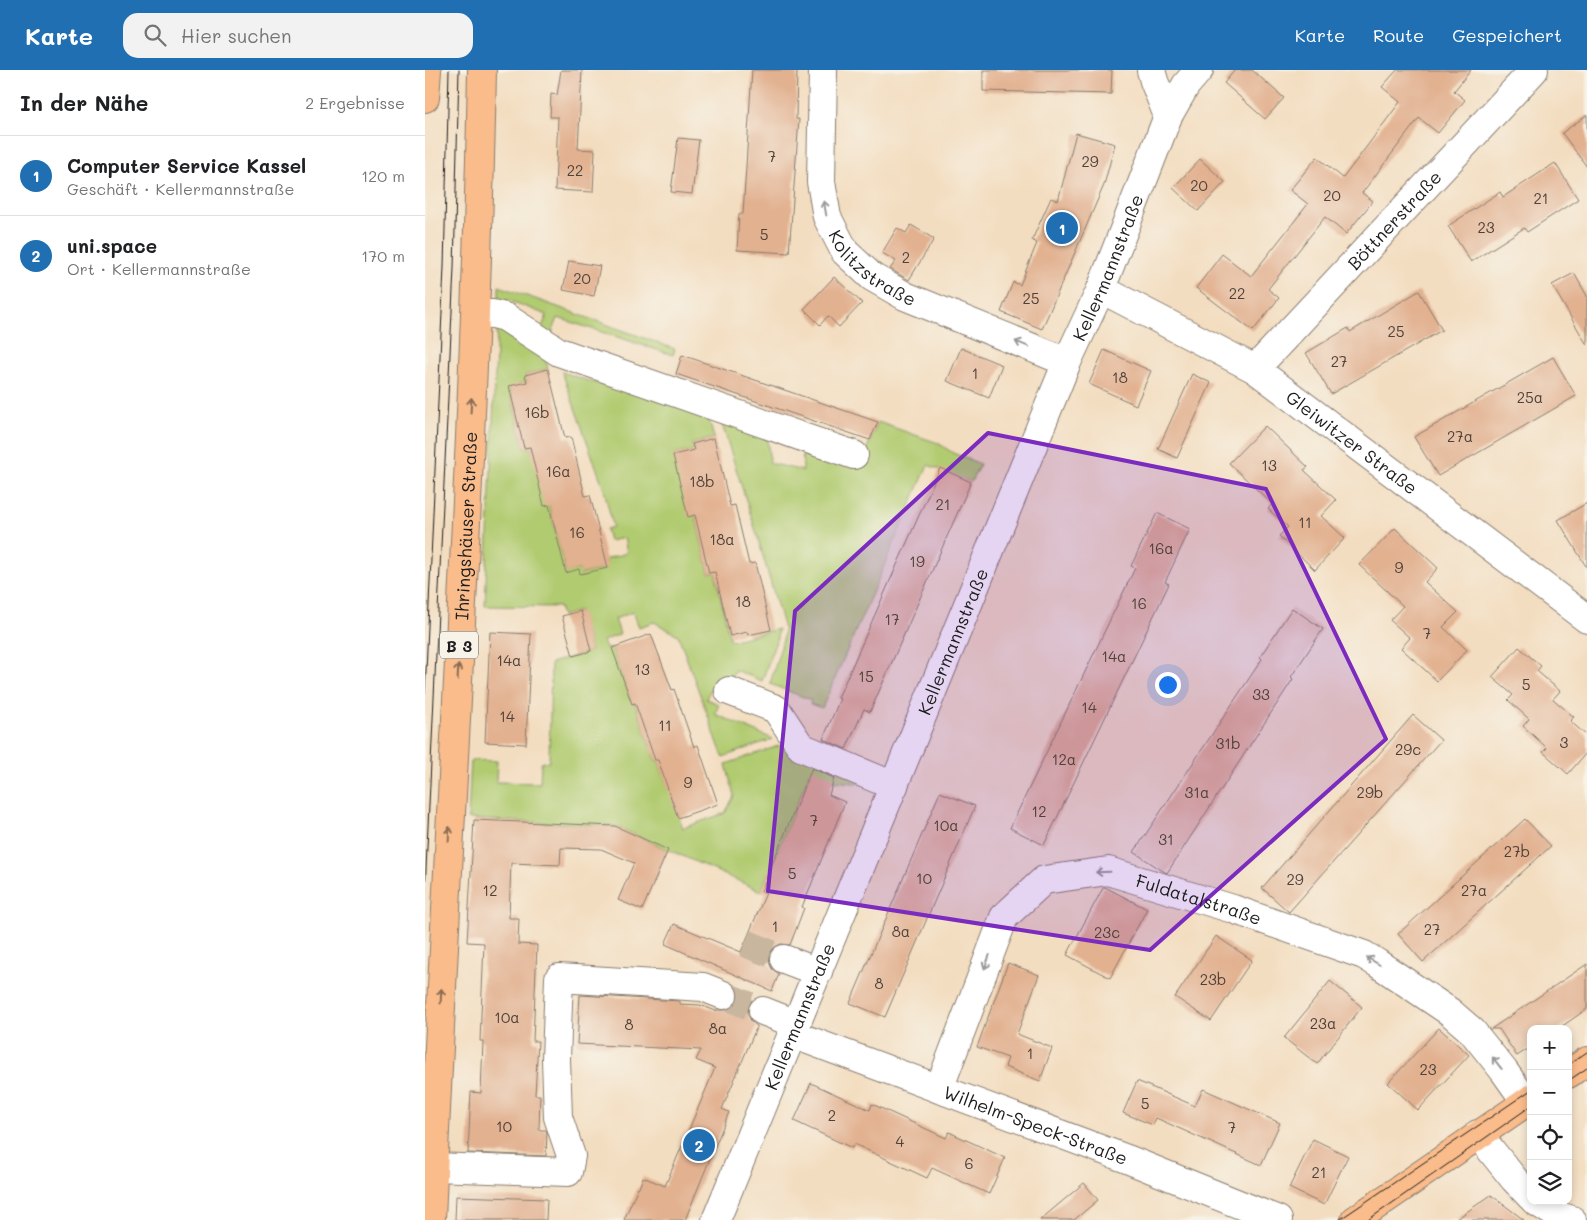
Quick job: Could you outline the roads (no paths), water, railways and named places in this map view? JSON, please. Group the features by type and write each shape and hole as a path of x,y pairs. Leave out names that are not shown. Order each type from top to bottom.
{"main road":[{"path":"425,98 427,70"},
{"name":"Ihringshäuser Straße","path":"431,1220 476,314 482,70"},
{"path":"1572,1071 1587,1061"},
{"name":"Fuldatalstraße","path":"1355,1220 1527,1102"}],"street":[{"name":"Kolitzstraße","path":"823,70 821,182 827,217 845,252 872,277 905,296 1067,362"},
{"path":"1151,70 1168,116"},
{"name":"Kellermannstraße","path":"716,1220 1067,362 1101,289 1168,116 1186,85 1199,70"},
{"name":"Böttnerstraße","path":"1255,369 1534,70"},
{"name":"Gleiwitzer Straße","path":"1101,289 1255,369 1587,620"},
{"path":"476,314 505,317 559,352 855,455"},
{"path":"729,691 776,710 801,747 894,786"},
{"name":"Fuldatalstraße","path":"939,1089 1004,917 1044,880 1107,871 1233,909 1364,956 1377,963 1450,1012 1472,1031 1527,1100"},
{"path":"784,959 817,972"},
{"path":"434,1167 568,1172 571,1156 558,1117 556,1059 559,978 703,987 723,995"},
{"name":"Wilhelm-Speck-Straße","path":"763,1011 794,1029 939,1089 1127,1159 1278,1220"},
{"path":"1478,1134 1527,1193"},
{"path":"1541,1205 1559,1216 1572,1220"}],"tunnel":[{"path":"745,943 784,959"},
{"path":"723,995 763,1011"}],"tram line":[{"path":"425,694 444,267 449,70"},
{"path":"425,891 454,268 459,70"},
{"path":"1572,1062 1587,1052"},
{"path":"1572,1078 1587,1068"},
{"path":"1339,1220 1527,1093"},
{"path":"1368,1220 1527,1109"}],"place":[{"name":"Computer Service Kassel","path":"1062,228"},
{"name":"uni.space","path":"699,1145"}]}
